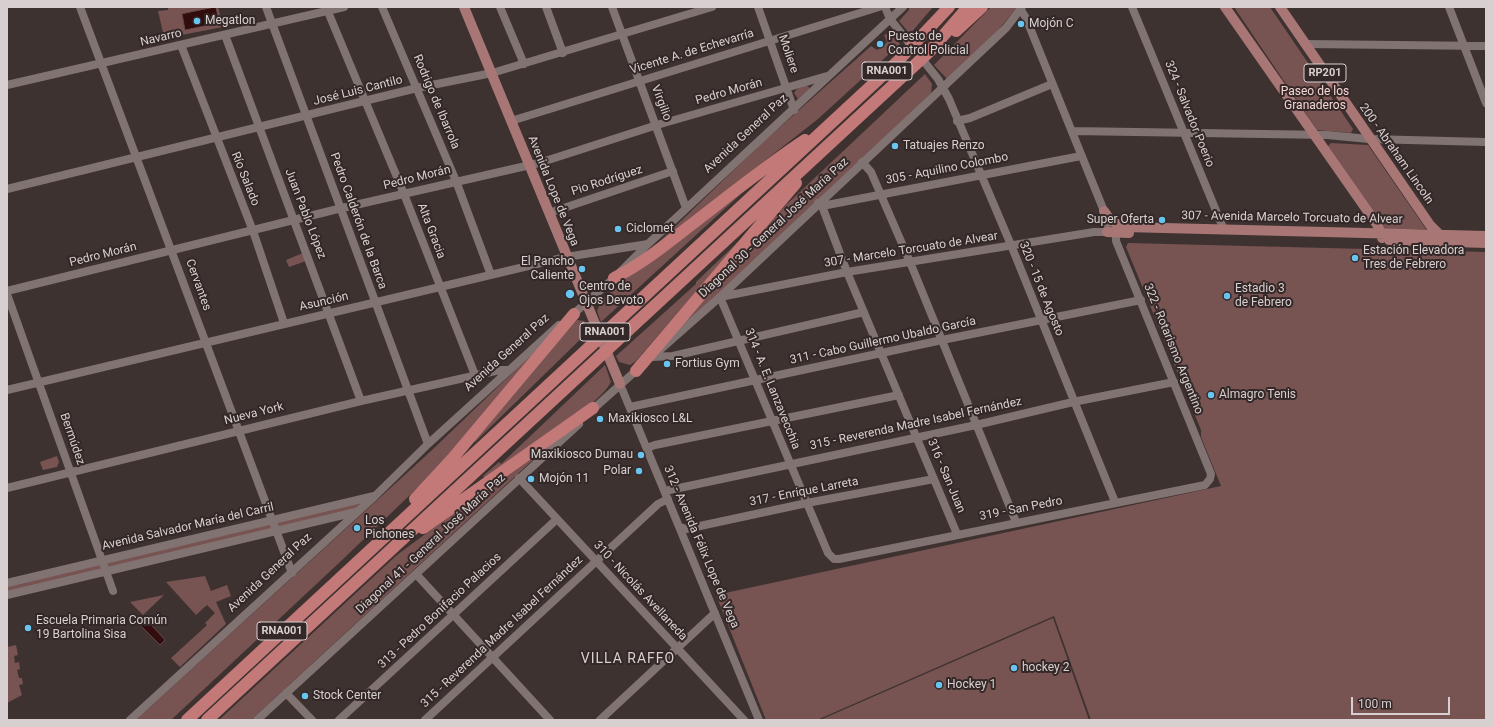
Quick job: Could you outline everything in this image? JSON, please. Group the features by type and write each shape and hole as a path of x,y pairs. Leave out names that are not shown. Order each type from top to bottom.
{"highway":[{"path":"940,19 946,7"},
{"name":"RNA001","path":"186,720 898,62 950,7"},
{"name":"RNA001","path":"207,720 930,51 968,7"},
{"path":"930,51 963,26 982,7"},
{"path":"614,278 629,271 668,243 779,157 833,122"},
{"path":"636,371 826,147"},
{"path":"378,543 471,437 574,314"},
{"path":"388,553 593,408"}],"main road":[{"name":"Avenida Lope de Vega","path":"464,7 549,212 566,257 620,384"},
{"path":"1225,7 1382,236"},
{"name":"200 - Abraham Lincoln","path":"1280,7 1369,138 1430,225 1439,234"},
{"name":"307 - Avenida Marcelo Torcuato de Alvear","path":"1104,211 1116,224 1124,227 1382,236 1486,243"},
{"name":"307 - Avenida Marcelo Torcuato de Alvear","path":"1112,232 1382,236 1439,234 1486,236"}],"street":[{"name":"Cervantes","path":"80,7 292,572"},
{"name":"Pedro Calderón de la Barca","path":"266,7 308,116 375,303 428,444"},
{"name":"Navarro","path":"7,85 272,24 326,9 344,7"},
{"name":"Rodrigo de Ibarrola","path":"382,7 456,180 491,275"},
{"path":"500,7 524,64"},
{"path":"546,7 563,53"},
{"name":"Virgilio","path":"612,7 657,125 686,208"},
{"name":"José Luis Cantilo","path":"7,189 216,139 416,88 492,73 622,35 686,11 712,7"},
{"name":"Moliere","path":"758,7 794,110"},
{"name":"Vicente A. de Echevarría","path":"511,121 879,7"},
{"name":"320 - 15 de Agosto","path":"885,7 890,19 931,70 942,87 1011,246 1115,502"},
{"name":"Avenida General Paz","path":"130,720 375,496 428,444 508,370 614,278 686,208 794,110 903,7"},
{"name":"324 - Salvador Poerio","path":"1132,7 1224,230"},
{"path":"1449,7 1486,103"},
{"name":"Alta Gracia","path":"326,9 404,194 476,375"},
{"name":"322 - Rotarismo Argentino","path":"1022,9 1211,474"},
{"name":"Diagonal 30 - General José María Paz","path":"620,384 652,357 820,205 862,162 1006,28 1022,9"},
{"name":"Juan Pablo López","path":"225,35 361,401"},
{"path":"1305,44 1486,46"},
{"name":"Río Salado","path":"181,45 216,139 253,231 284,323"},
{"name":"Pedro Morán","path":"7,292 456,180 529,165 657,125 830,75"},
{"path":"957,121 970,118 1052,84"},
{"path":"1072,130 1348,135 1369,138 1486,142"},
{"name":"305 - Aquilino Colombo","path":"820,205 1082,156"},
{"path":"862,162 870,172 910,262 1016,522"},
{"name":"Pio Rodríguez","path":"549,212 674,172"},
{"name":"316 - San Juan","path":"820,205 957,534"},
{"name":"307 - Marcelo Torcuato de Alvear","path":"720,296 847,272 1094,232 1112,232"},
{"name":"Asunción","path":"7,390 566,257 648,244"},
{"name":"Bermúdez","path":"7,292 113,591"},
{"name":"314 - A. E. Lanzavecchia","path":"720,296 830,556"},
{"name":"311 - Cabo Guillermo Ubaldo García","path":"630,407 942,340 1141,300"},
{"path":"652,357 673,356 864,312"},
{"name":"Nueva York","path":"7,488 361,401 476,375 500,370 508,370"},
{"name":"315 - Reverenda Madre Isabel Fernández","path":"664,491 976,425 1074,402 1174,382"},
{"name":"312 - Avenida Félix Lope de Vega","path":"620,384 759,720"},
{"name":"Diagonal 41 - General José María Paz","path":"257,720 581,422 593,408 620,384"},
{"path":"647,448 655,445 899,395"},
{"name":"319 - San Pedro","path":"830,556 839,559 1205,485 1210,479 1211,474"},
{"name":"310 - Nicolás Avellaneda","path":"519,478 744,720"},
{"name":"317 - Enrique Larreta","path":"680,527 686,528 934,479"},
{"name":"Avenida Salvador María del Carril","path":"7,583 375,496"},
{"name":"315 - Reverenda Madre Isabel Fernández","path":"425,720 658,504 668,499"},
{"name":"Avenida Salvador María del Carril","path":"7,595 358,511"},
{"name":"313 - Pedro Bonifacio Palacios","path":"339,720 454,616 557,519"},
{"path":"416,574 550,720"},
{"path":"600,720 715,613"},
{"path":"286,692 312,720"}],"green space":[{"name":"Megatlon","path":"168,7 218,7 223,27 176,36 165,41 158,11 168,10"},
{"path":"909,7 933,7 910,34 899,21 909,10"},
{"path":"991,7 1017,7 992,38 948,80 934,65"},
{"name":"Paseo de los Granaderos","path":"1234,7 1270,7 1353,129 1351,133 1317,130"},
{"path":"887,34 894,36 900,44 818,119 659,244 657,244 762,143 871,46 877,50 887,42 884,35"},
{"path":"925,74 932,84 931,93 674,338 670,333 786,205"},
{"path":"806,85 810,88 798,99 794,93 797,89"},
{"name":"Paseo de los Granaderos","path":"1331,143 1368,145 1426,229 1384,229 1328,146"},
{"path":"742,193 601,322 597,311 602,300 627,277"},
{"path":"743,237 636,361 630,365 619,362 616,356 696,284 696,282"},
{"path":"1128,243 1486,252 1486,720 1091,720 1054,616 817,720 766,720 716,595 1221,486 1201,437 1201,430 1126,247"},
{"path":"303,253 306,261 289,267 286,260"},
{"path":"577,320 584,321 590,330 475,442 473,439"},
{"path":"531,355 533,356 433,473 171,720 136,720 431,451"},
{"path":"605,365 611,382 590,405 554,433 485,479 483,476 499,462 501,464"},
{"path":"532,455 535,458 251,720 219,720 397,555"},
{"path":"57,456 59,462 57,467 43,470 40,462"},
{"path":"375,496 358,511 7,595 7,583"},
{"path":"205,576 211,591 227,585 231,596 216,602 226,624 180,667 171,658 207,625 205,623 215,613 207,605 196,615 166,582"},
{"path":"164,595 143,615 130,602"},
{"path":"1053,618 1089,720 820,720"},
{"path":"16,645 18,655 14,656 15,663 19,662 20,669 17,670 19,678 22,678 23,684 19,685 22,695 7,703 7,647"}],"shaded area":[{"path":"216,7 219,23 185,30 182,14"},
{"path":"146,619 165,640 160,645 140,625"}],"place":[{"name":"Megatlon","path":"197,21"},
{"name":"Mojón C","path":"1021,24"},
{"name":"Puesto de Control Policial","path":"880,44"},
{"name":"Tatuajes Renzo","path":"895,146"},
{"name":"Super Oferta","path":"1162,220"},
{"name":"Ciclomet","path":"618,229"},
{"name":"Estación Elevadora Tres de Febrero","path":"1355,258"},
{"name":"El Pancho Caliente","path":"582,269"},
{"name":"Centro de Ojos Devoto","path":"570,294"},
{"name":"Estadio 3 de Febrero","path":"1227,296"},
{"name":"Fortius Gym","path":"667,364"},
{"name":"Almagro Tenis","path":"1211,395"},
{"name":"Maxikiosco L&L","path":"600,419"},
{"name":"Maxikiosco Dumau","path":"641,455"},
{"name":"Polar","path":"639,471"},
{"name":"Mojón 11","path":"531,479"},
{"name":"Los Pichones","path":"357,528"},
{"name":"Escuela Primaria Común 19 Bartolina Sisa","path":"28,628"},
{"name":"hockey 2","path":"1014,668"},
{"name":"Hockey 1","path":"939,685"},
{"name":"Stock Center","path":"305,696"}],"district":[{"name":"VILLA RAFFO","path":"628,659"}]}
